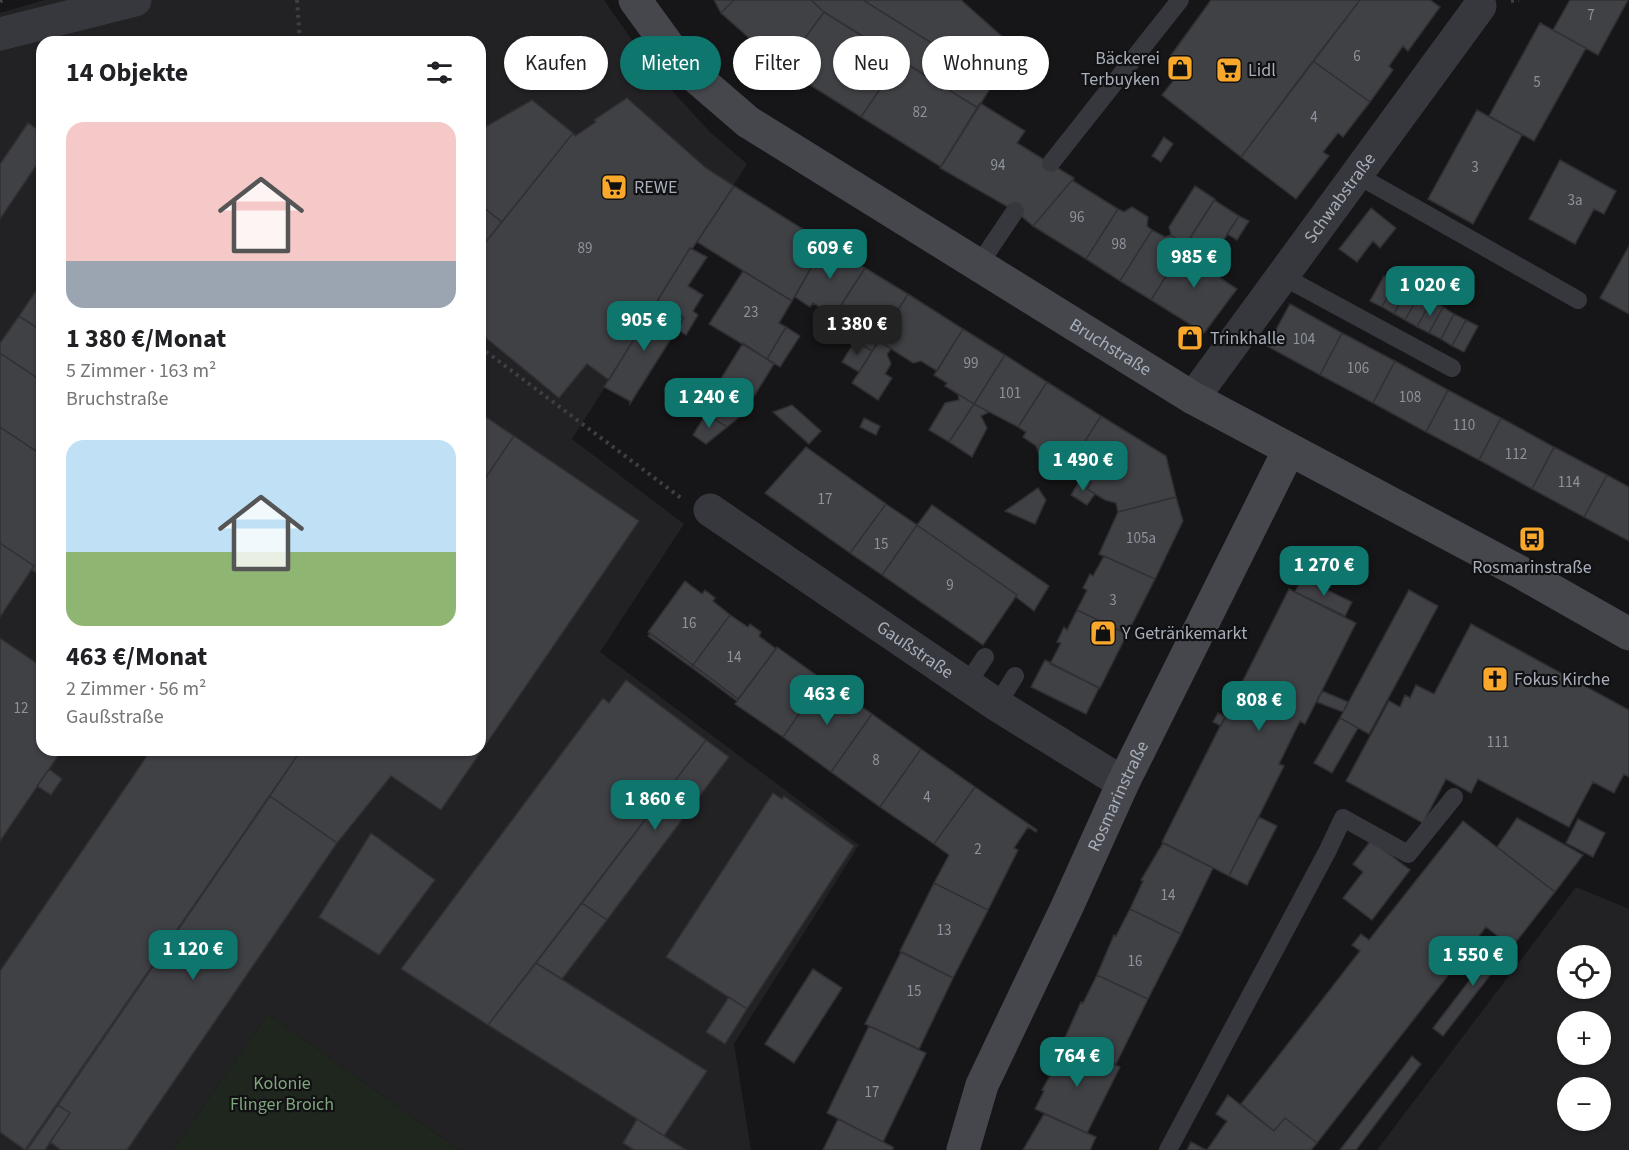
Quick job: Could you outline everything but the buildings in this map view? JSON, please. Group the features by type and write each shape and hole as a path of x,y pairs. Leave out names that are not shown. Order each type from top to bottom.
{"main road":[{"name":"Bruchstraße","path":"634,0 683,66 748,123 1193,398 1510,567 1629,634"},
{"name":"Rosmarinstraße","path":"963,1150 982,1085 1123,783 1289,450"}],"street":[{"path":"0,34 135,0"},
{"name":"Schwabstraße","path":"1193,398 1483,3"},
{"name":"Gaußstraße","path":"710,510 997,705 1123,783"}],"lane":[{"path":"1051,163 1180,0"},
{"path":"1357,175 1578,300"},
{"path":"978,266 1015,211"},
{"path":"1282,276 1452,368"},
{"path":"967,684 985,657"},
{"path":"997,705 1015,676"},
{"path":"1168,1150 1328,850 1342,818 1408,854 1454,797"}],"path":[{"path":"297,0 300,36"},
{"path":"486,351 701,512 710,510"}],"shaded area":[{"path":"44,0 604,0 629,36 620,36 620,90 671,90 710,132 747,164 572,439 684,524 600,652 859,845 734,1044 751,1150 459,1150 268,1014 173,1150 0,1150 0,13"},
{"path":"1576,887 1629,909 1629,1150 1377,1150"}],"green space":[{"name":"Kolonie Flinger Broich","path":"268,1014 459,1150 173,1150"}],"place":[{"name":"Bäckerei Terbuyken","path":"1180,68"},
{"name":"Lidl","path":"1229,70"},
{"name":"REWE","path":"614,187"},
{"name":"Trinkhalle","path":"1190,338"},
{"name":"Rosmarinstraße","path":"1532,539"},
{"name":"Y Getränkemarkt","path":"1103,633"},
{"name":"Fokus Kirche","path":"1495,679"}]}
